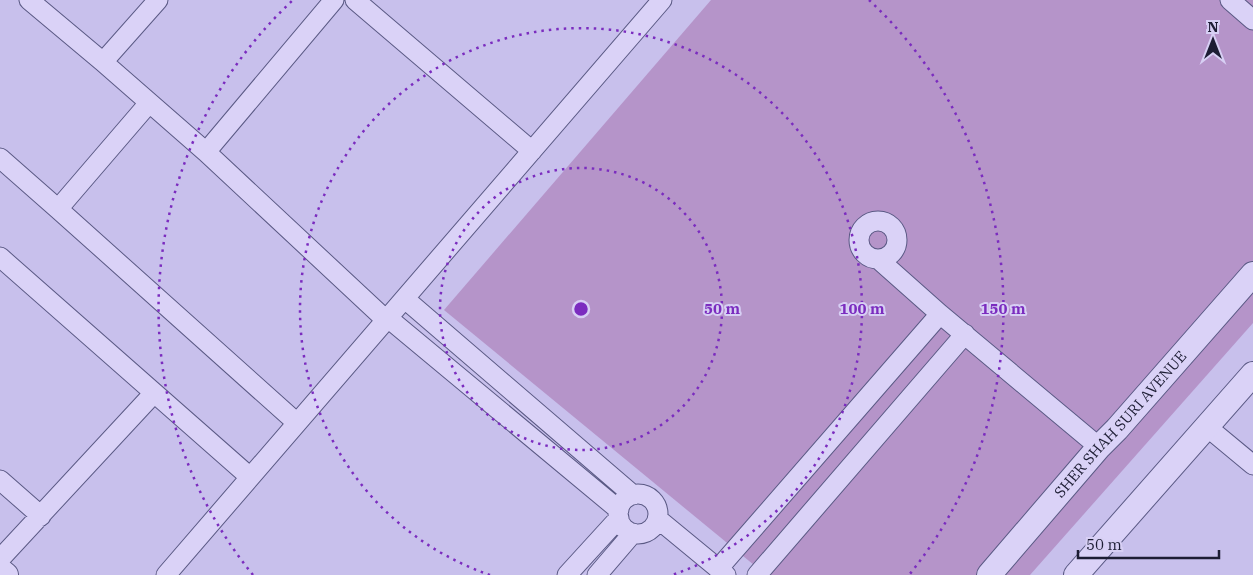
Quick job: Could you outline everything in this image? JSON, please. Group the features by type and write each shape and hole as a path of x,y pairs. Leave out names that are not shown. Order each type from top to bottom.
{"street":[{"path":"29,0 206,152 387,319 618,514 623,528 633,533 643,533 652,528 658,519 658,509 652,500 644,495 633,495 626,498 618,514 567,575"},
{"path":"102,62 158,0"},
{"path":"206,152 334,0"},
{"path":"355,0 532,151"},
{"path":"166,575 662,0"},
{"path":"1230,0 1253,20"},
{"path":"58,209 149,103"},
{"path":"0,158 297,423"},
{"path":"0,257 250,478"},
{"path":"878,259 940,314 1099,447"},
{"name":"SHER SHAH SURI AVENUE","path":"989,575 1099,447 1253,274"},
{"path":"405,299 633,495"},
{"path":"658,519 722,572 940,314"},
{"path":"757,575 965,334"},
{"path":"1076,575 1253,374"},
{"path":"0,559 154,393"},
{"path":"1206,426 1253,465"},
{"path":"0,480 41,516"},
{"path":"597,575 633,533"},
{"path":"0,570 6,575"}],"shaded area":[{"path":"711,0 1253,0 1253,323 1030,575 766,575 444,310"}]}
